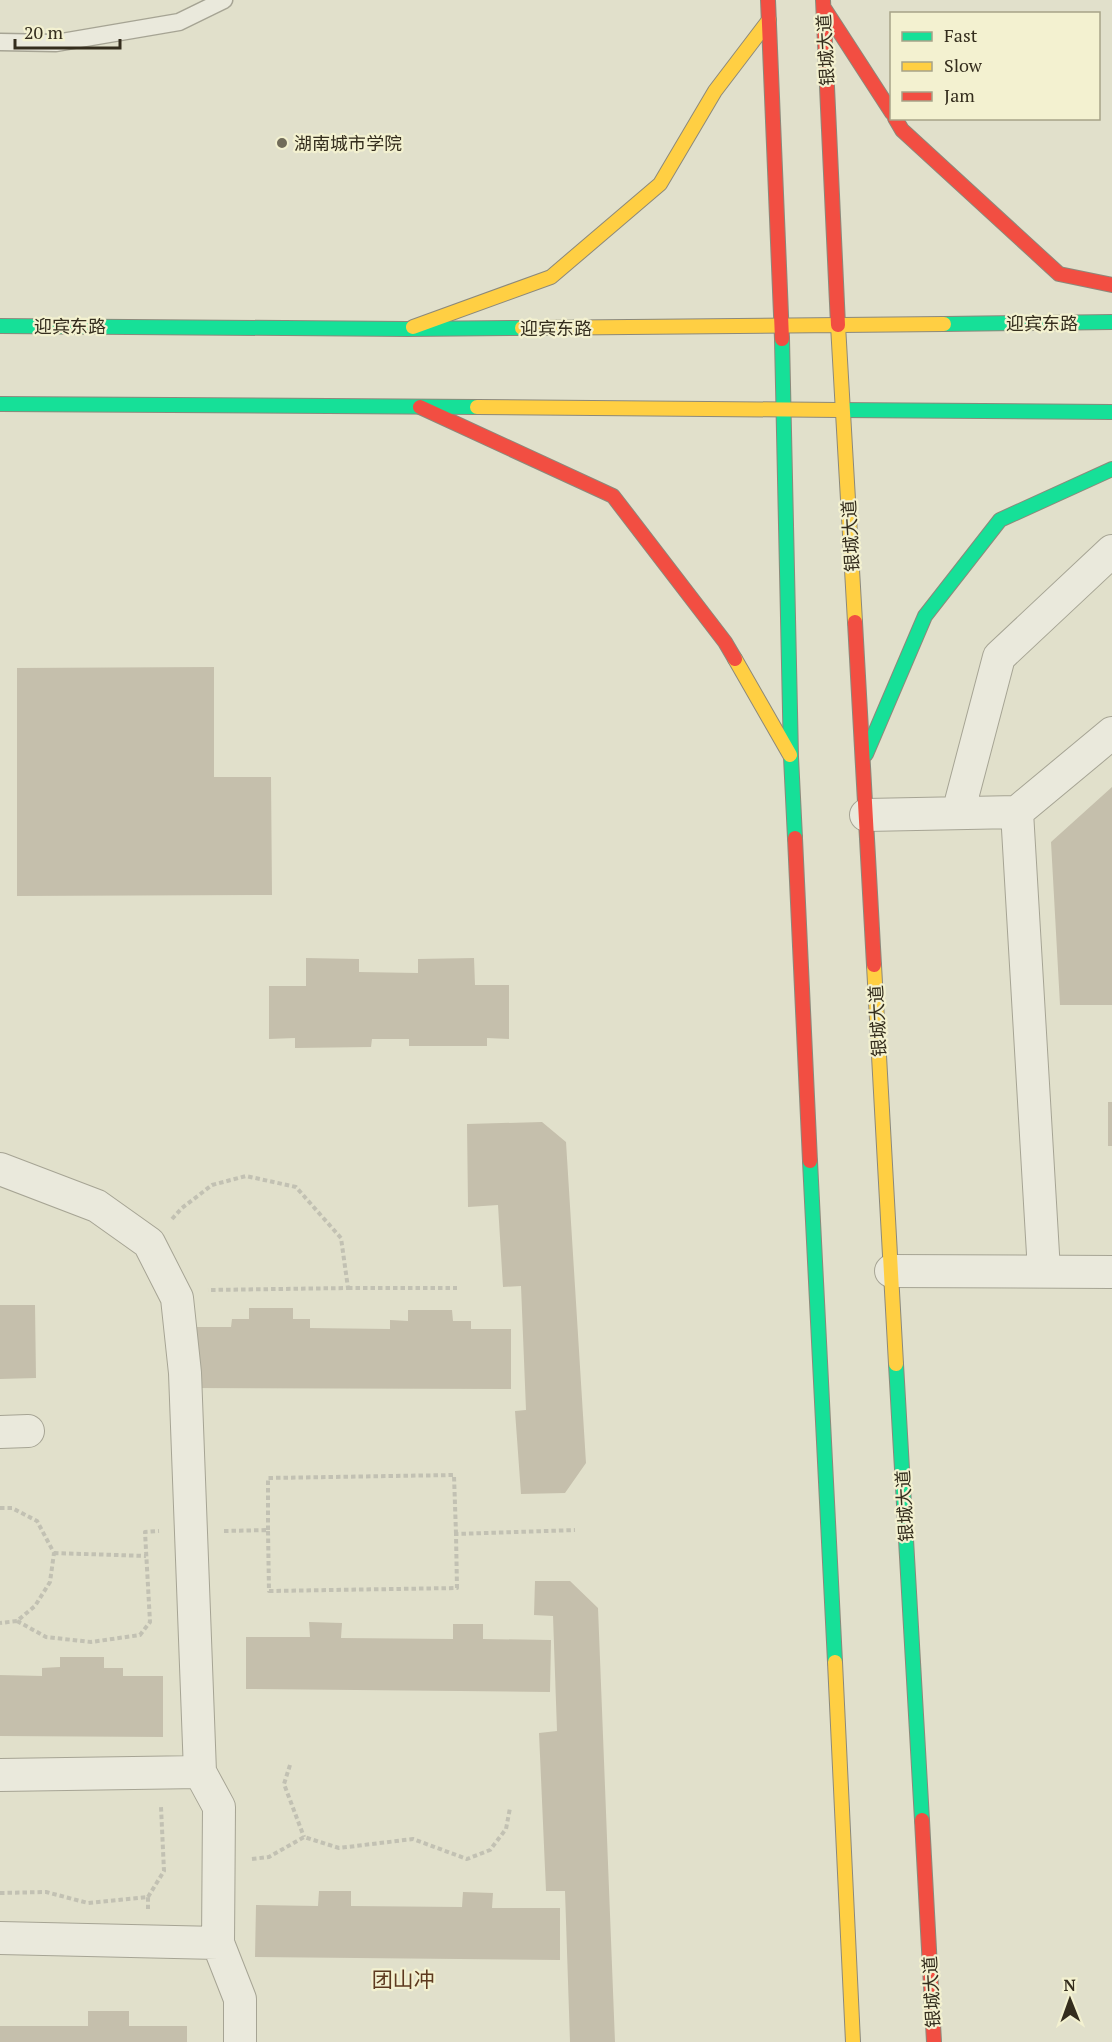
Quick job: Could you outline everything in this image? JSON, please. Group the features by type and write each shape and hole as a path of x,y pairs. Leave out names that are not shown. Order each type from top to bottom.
{"main road":[{"path":"768,0 782,326 791,757 853,2042"},
{"path":"823,3 890,111"},
{"name":"银城大道","path":"823,3 838,324 934,2042"},
{"path":"408,329 551,277 651,192 660,184 716,91 769,20"},
{"path":"896,120 902,129 1059,274 1112,285"},
{"name":"迎宾东路","path":"0,326 408,329 1112,322"},
{"path":"0,404 1112,412"},
{"path":"420,407 613,496 725,642 791,757"},
{"path":"863,761 925,616 1000,520 1112,469"}],"street":[{"path":"958,813 999,657 1112,551"},
{"path":"866,815 1017,812 1112,733"},
{"path":"1017,812 1044,1271"},
{"path":"0,1169 97,1206 148,1243 177,1298 185,1373 200,1772 219,1807 218,1943 240,1999 240,2042"},
{"path":"891,1271 1112,1272"},
{"path":"0,1775 200,1772"},
{"path":"0,1938 218,1943"}],"lane":[{"path":"0,42 56,43 179,22 224,0"}],"path":[{"path":"148,1243 182,1208 212,1185 246,1176 296,1187 341,1238 348,1288"},
{"path":"173,1291 457,1288"},
{"path":"454,1475 456,1534 457,1588 270,1591 267,1478 454,1475"},
{"path":"0,1508 12,1508 37,1521 54,1553 50,1582 35,1606 17,1621 0,1623"},
{"path":"17,1621 46,1637 91,1642 140,1635 150,1622 146,1532 268,1530"},
{"path":"456,1534 575,1530"},
{"path":"54,1553 146,1556"},
{"path":"290,1765 284,1784 304,1837"},
{"path":"147,1941 148,1898 164,1871 160,1773"},
{"path":"219,1864 268,1857 304,1837 339,1848 413,1839 467,1859 490,1850 506,1829 510,1808"},
{"path":"0,1893 46,1892 88,1903 148,1898"}],"building":[{"path":"214,667 214,777 271,777 272,895 17,896 17,668"},
{"path":"1112,787 1112,1005 1060,1005 1051,842"},
{"path":"306,958 359,959 359,972 418,973 418,959 474,958 475,985 509,985 509,1039 487,1038 487,1046 409,1046 409,1039 372,1039 371,1047 295,1048 295,1038 269,1039 269,986 306,986"},
{"path":"1108,1102 1112,1102 1112,1146 1108,1146"},
{"path":"542,1122 566,1142 586,1463 565,1493 521,1494 515,1411 526,1410 521,1286 503,1287 498,1205 468,1207 467,1124"},
{"path":"0,1305 35,1305 36,1378 0,1379"},
{"path":"249,1308 293,1308 293,1319 310,1319 310,1328 390,1329 390,1320 408,1321 408,1310 452,1310 453,1321 471,1321 471,1329 511,1329 511,1389 191,1388 192,1327 231,1327 232,1319 249,1319"},
{"path":"535,1581 570,1581 598,1608 615,2042 570,2042 565,1891 546,1891 539,1733 557,1731 553,1616 534,1615"},
{"path":"309,1622 342,1623 341,1638 453,1639 453,1624 483,1624 483,1639 551,1640 550,1692 246,1689 246,1637 310,1637"},
{"path":"60,1657 104,1657 104,1668 123,1668 123,1676 163,1676 163,1737 0,1736 0,1675 42,1676 42,1668 60,1667"},
{"path":"319,1891 351,1891 351,1906 462,1907 463,1892 493,1893 492,1908 560,1908 560,1960 255,1957 256,1905 318,1906"},
{"path":"88,2011 129,2011 129,2026 187,2026 187,2042 0,2042 0,2026 88,2026"}],"traffic: fast":[{"path":"944,324 1112,322"},
{"path":"0,326 522,328"},
{"path":"782,339 791,757 795,838"},
{"path":"0,404 477,407"},
{"path":"839,410 1112,412"},
{"path":"866,754 925,616 1000,520 1112,469"},
{"path":"810,1161 835,1662"},
{"path":"896,1364 922,1820"}],"traffic: slow":[{"path":"413,327 551,277 660,184 715,91 769,20"},
{"path":"522,328 944,324"},
{"path":"838,325 855,622"},
{"path":"477,407 839,410"},
{"path":"735,659 790,755"},
{"path":"874,965 896,1364"},
{"path":"835,1662 853,2042"}],"traffic: jam":[{"path":"768,0 782,339"},
{"path":"823,0 838,325"},
{"path":"824,8 890,110"},
{"path":"896,120 902,130 1059,274 1112,285"},
{"path":"420,407 613,496 725,642 735,659"},
{"path":"855,622 874,965"},
{"path":"795,838 810,1161"},
{"path":"922,1820 934,2042"}],"place":[{"name":"湖南城市学院","path":"282,143"}],"district":[{"name":"团山冲","path":"403,1979"}]}
